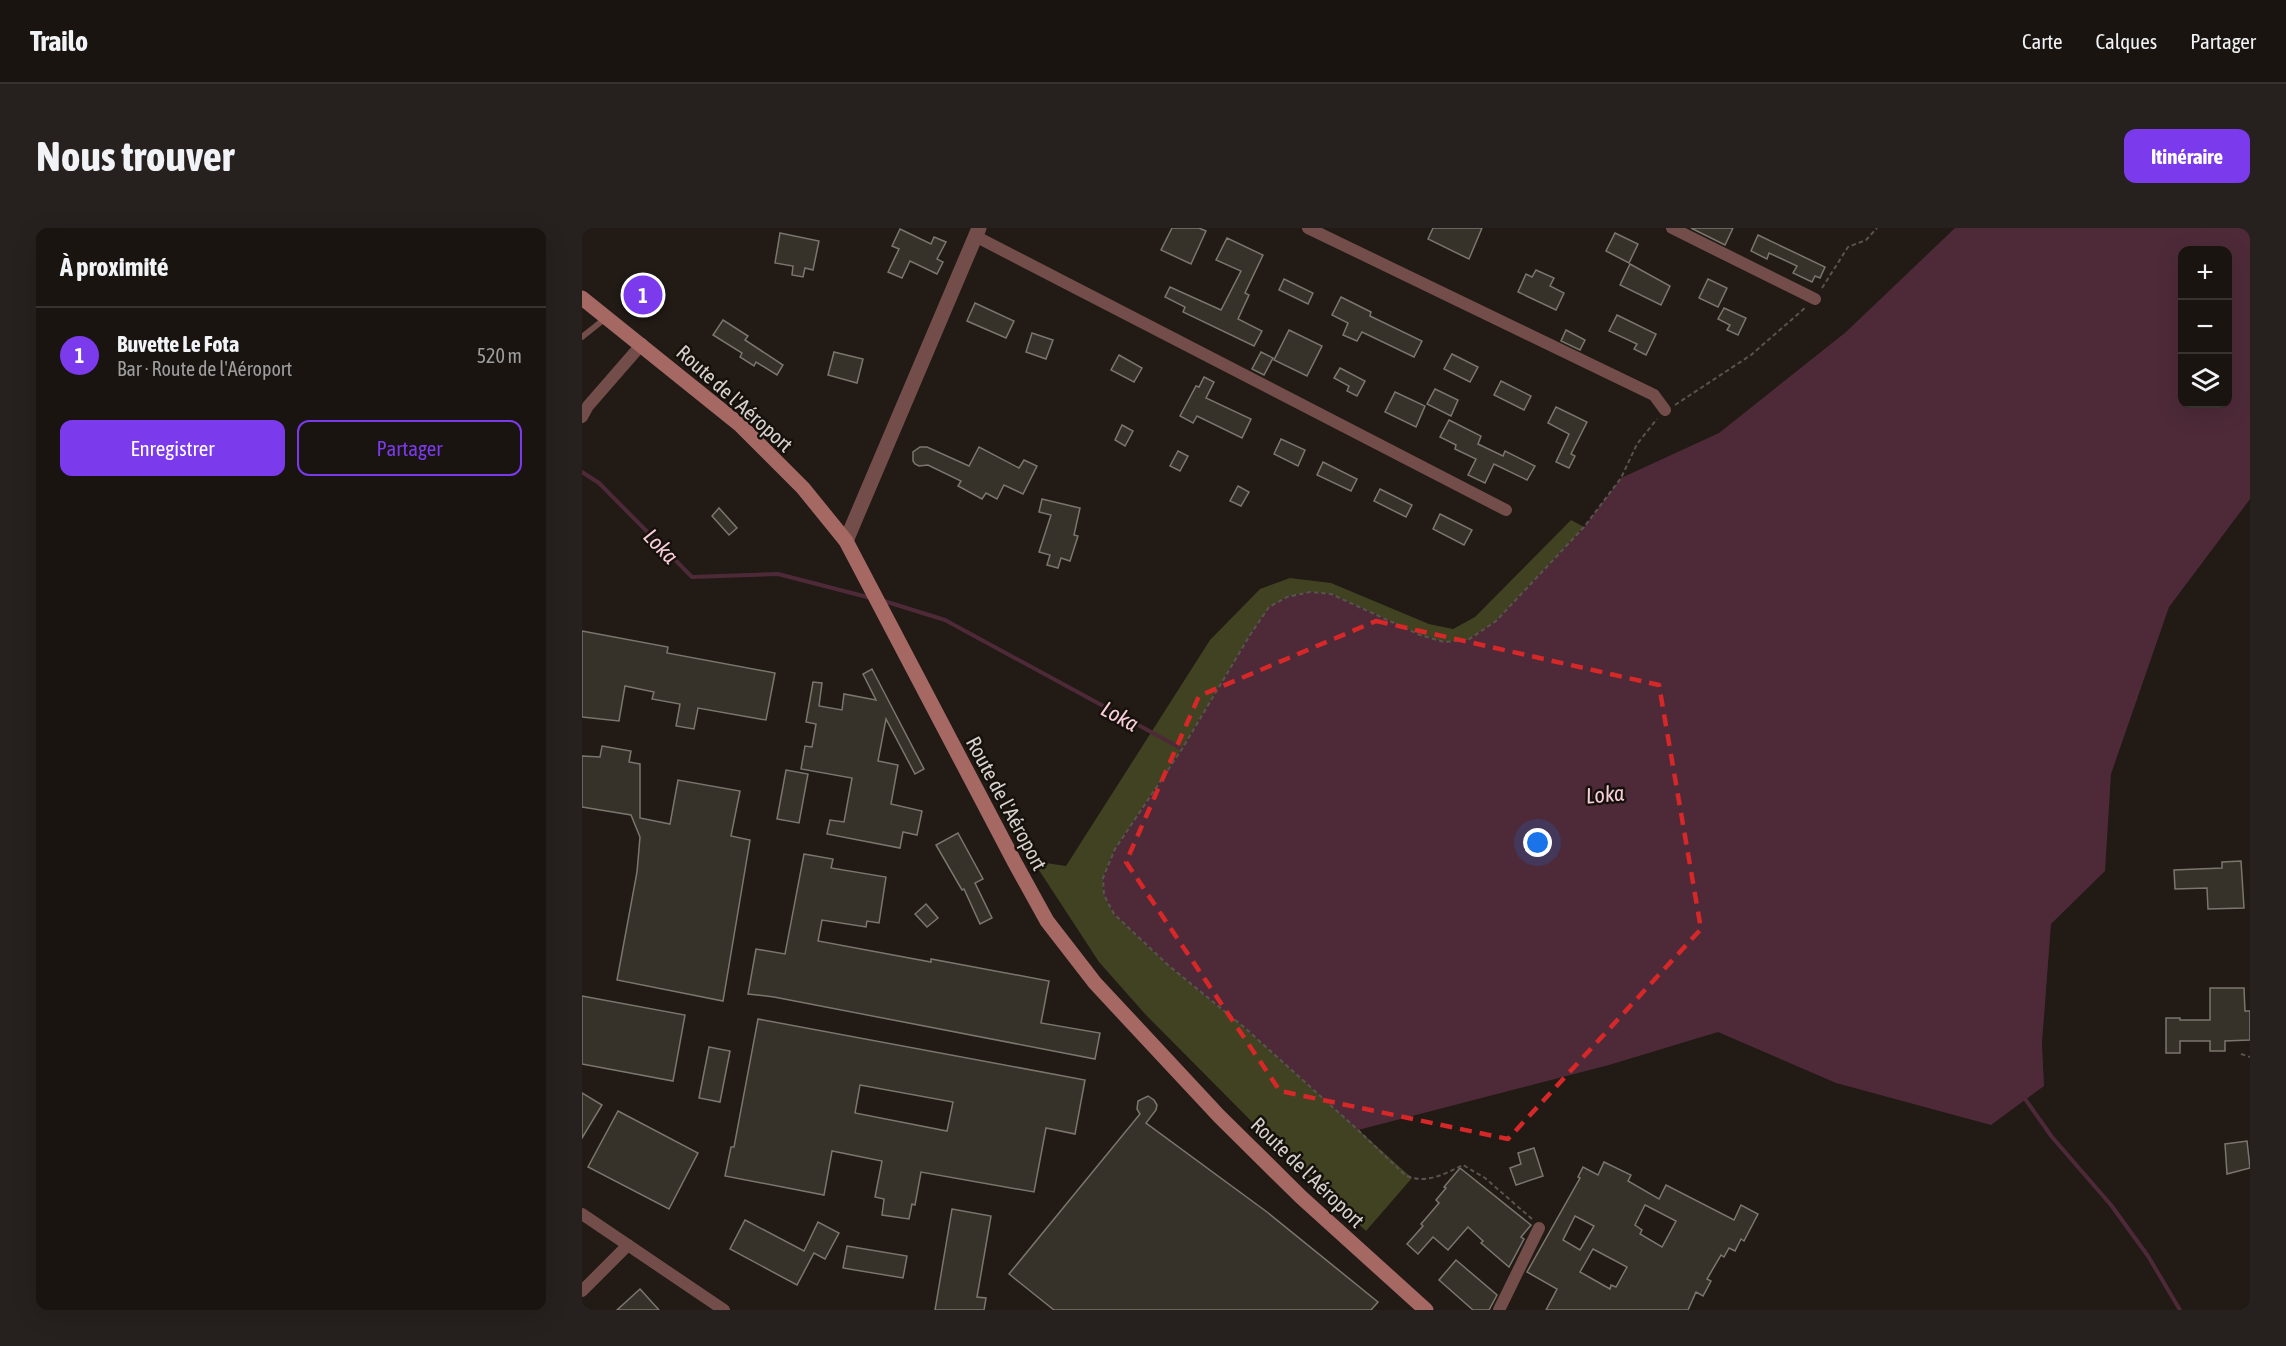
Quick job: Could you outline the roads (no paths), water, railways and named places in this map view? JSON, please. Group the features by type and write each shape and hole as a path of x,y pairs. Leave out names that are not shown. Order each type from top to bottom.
{"main road":[{"name":"Route de l'Aéroport","path":"582,298 740,425 803,488 846,541 1015,863 1054,930 1095,983 1219,1116 1302,1197 1426,1310"}],"street":[{"path":"1308,228 1654,395 1665,410"},
{"path":"1672,228 1815,299"},
{"path":"846,541 977,232 1506,510"},
{"path":"582,417 588,406 642,344"},
{"path":"582,1214 724,1310"},
{"path":"1499,1310 1539,1228"},
{"path":"582,1291 628,1245"}],"lane":[{"path":"582,337 607,317"}],"water":[{"path":"1955,228 2250,228 2250,499 2169,607 2111,774 2105,871 2051,924 2042,1043 2044,1086 1991,1125 1836,1083 1718,1032 1609,1065 1358,1130 1245,1028 1168,965 1114,914 1104,895 1103,878 1115,849 1182,749 1269,607 1287,597 1310,592 1331,594 1420,635 1444,642 1468,640 1496,621 1584,527 1621,478 1719,433 1846,332"}],"waterway":[{"name":"Loka","path":"582,472 599,483 692,577 778,574 871,598"},
{"name":"Loka","path":"884,601 945,620 1186,751"},
{"path":"2023,1096 2052,1137 2111,1205 2148,1256 2180,1310"}],"place":[{"name":"Buvette Le Fota","path":"643,295"}]}
